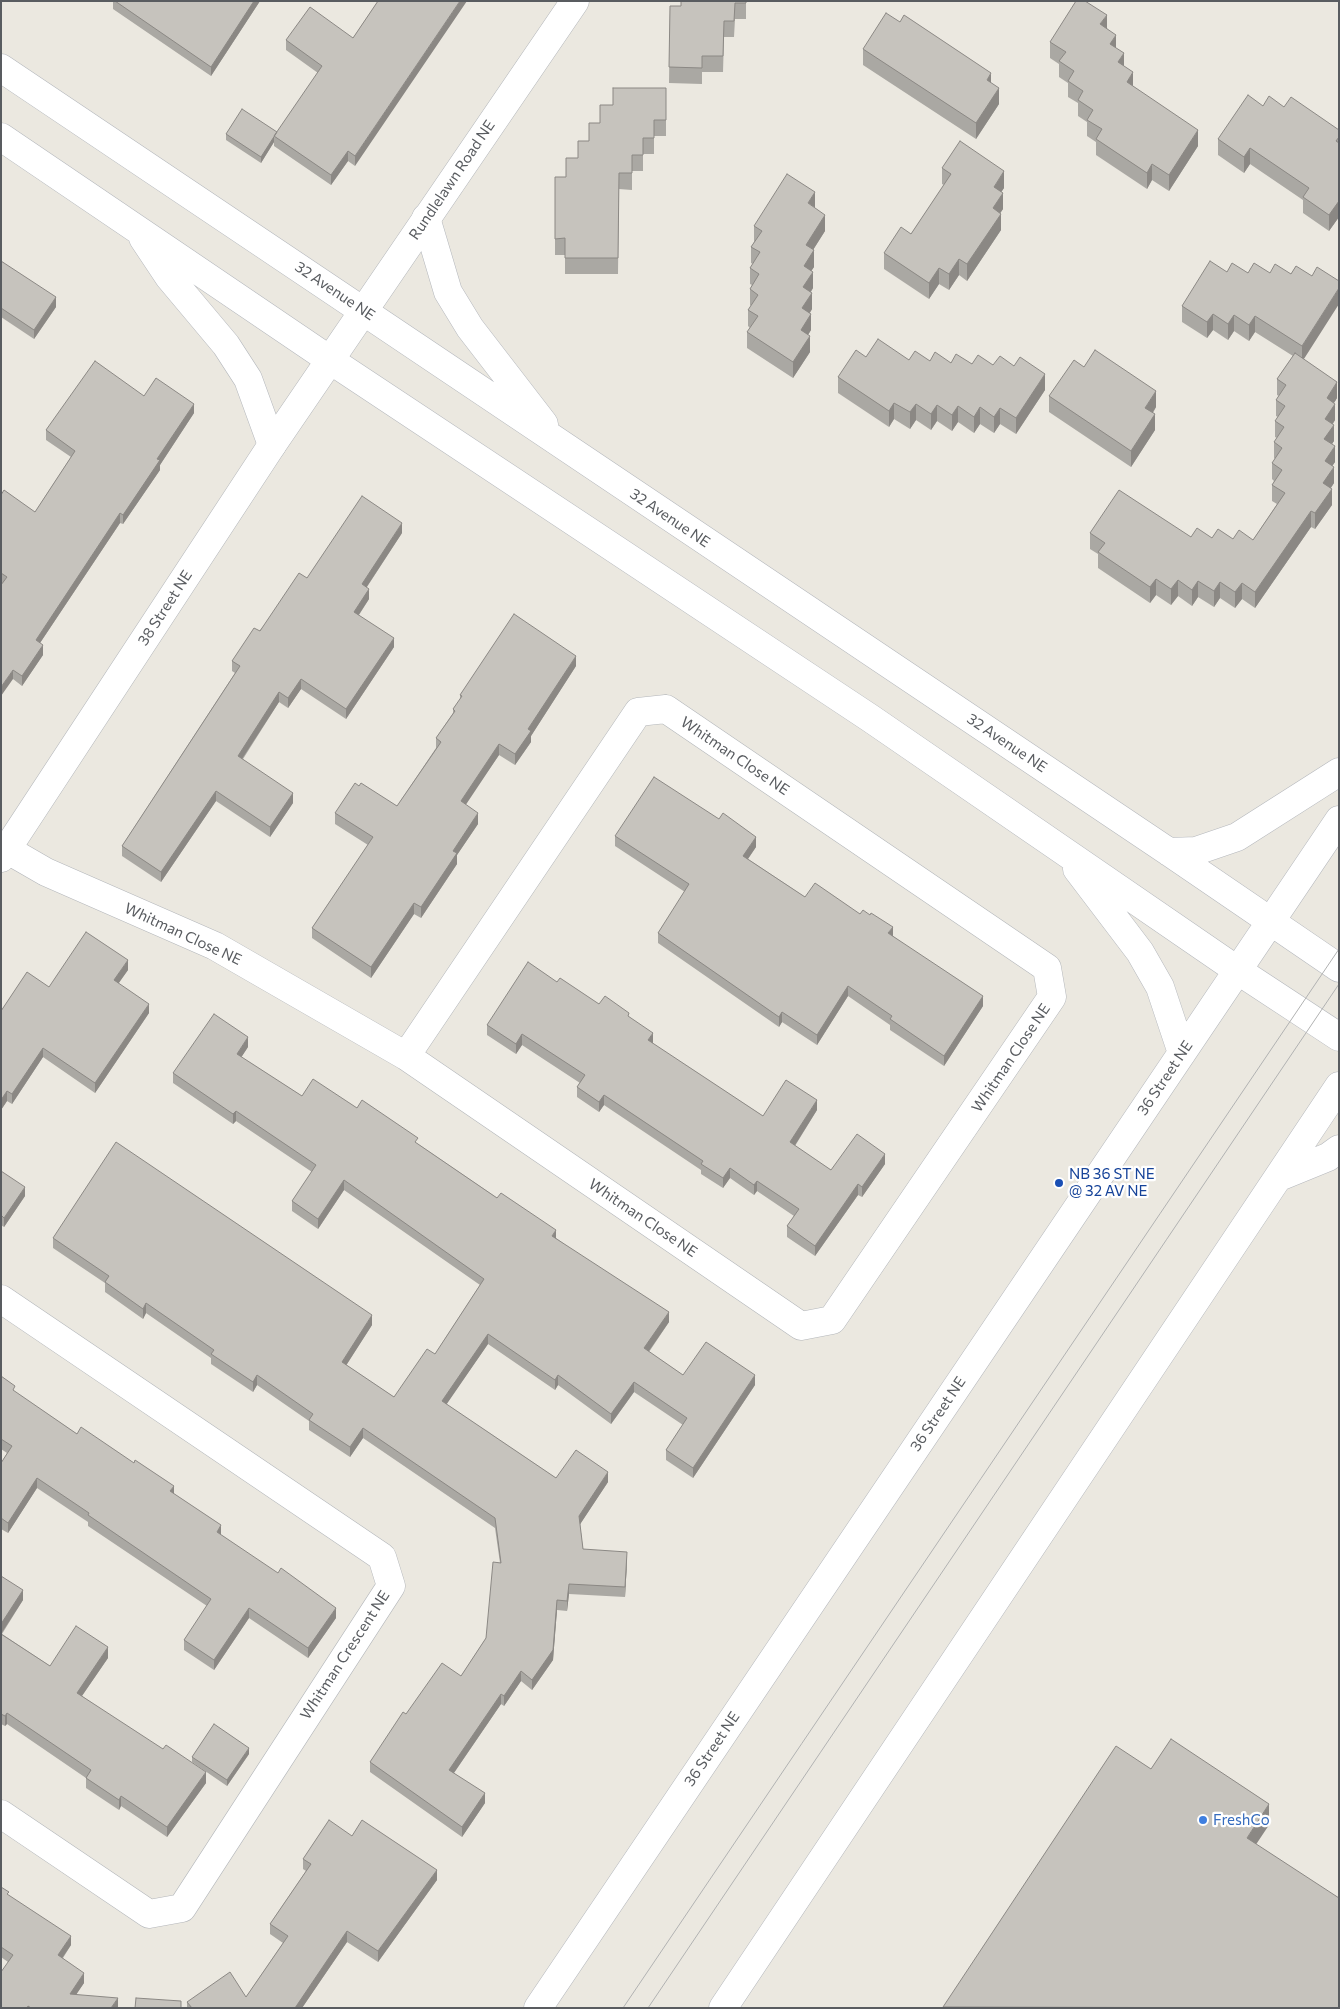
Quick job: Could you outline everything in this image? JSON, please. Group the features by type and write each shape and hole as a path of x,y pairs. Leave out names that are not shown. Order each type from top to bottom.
{"main road":[{"name":"Rundlelawn Road NE","path":"330,360 575,1"},
{"name":"32 Avenue NE","path":"1,68 1339,968"},
{"path":"1,137 136,226 330,360 870,718 1237,970 1339,1036"},
{"path":"426,218 448,292 470,328 559,443"},
{"path":"136,226 169,277 226,345 248,379 272,446"},
{"name":"38 Street NE","path":"3,851 330,360"},
{"name":"Whitman Close NE","path":"3,851 46,872 215,946 406,1056 801,1326 832,1320 1052,997 1047,968 666,709 638,712 406,1056"},
{"path":"1169,852 1196,851 1237,838 1339,772"},
{"name":"36 Street NE","path":"538,2008 1339,820"},
{"path":"1063,851 1148,966 1160,987 1182,1053"},
{"path":"723,2008 1339,1086"},
{"path":"1278,1177 1328,1157 1339,1149"},
{"name":"Whitman Crescent NE","path":"1,1299 382,1557 391,1586 182,1908 149,1914 1,1814"}],"building":[{"path":"115,1 254,1 211,67"},
{"path":"378,1 460,1 355,156 348,151 331,175 274,136 322,66 286,40 310,7 353,38"},
{"path":"681,1 746,1 746,3 735,3 734,21 724,21 723,56 702,56 702,68 669,67 670,6 681,6"},
{"path":"1076,1 1085,1 1107,15 1100,24 1116,35 1110,44 1124,53 1118,62 1133,72 1127,82 1198,130 1169,175 1152,164 1147,173 1096,139 1102,129 1087,120 1093,110 1078,100 1083,91 1068,81 1074,71 1059,61 1066,52 1050,42"},
{"path":"886,13 900,22 904,15 991,73 987,80 999,88 976,123 863,49"},
{"path":"613,88 666,88 666,120 654,120 654,138 643,138 643,155 632,155 632,173 619,173 618,258 565,258 565,238 555,239 555,177 566,177 566,158 578,158 578,141 589,141 589,123 600,123 600,105 613,105"},
{"path":"1248,95 1263,106 1269,96 1284,107 1291,97 1339,130 1339,137 1336,141 1339,143 1339,201 1329,215 1303,197 1309,188 1250,148 1244,157 1218,139"},
{"path":"242,109 277,132 261,157 226,134"},
{"path":"960,141 1004,171 994,187 1003,193 993,208 1001,214 967,264 959,259 949,274 939,268 929,283 884,253 901,227 911,234 951,174 942,168"},
{"path":"787,174 815,192 808,203 825,215 806,245 814,250 804,266 813,272 803,287 812,293 802,308 811,314 801,330 810,336 793,362 747,332 758,316 748,310 758,295 750,289 759,274 750,268 760,252 751,247 762,231 754,226"},
{"path":"1,261 56,297 34,330 1,308"},
{"path":"1210,261 1227,272 1232,263 1248,273 1254,263 1270,273 1275,264 1291,274 1296,266 1312,276 1317,267 1339,281 1339,288 1302,346 1255,316 1249,325 1234,315 1228,324 1213,314 1207,322 1182,306"},
{"path":"878,339 909,360 915,351 930,361 935,352 951,363 956,354 972,364 978,355 993,365 1000,356 1014,366 1020,357 1045,374 1016,418 1000,408 994,417 980,407 974,417 958,406 952,415 937,405 931,414 916,404 910,412 894,403 889,411 838,377 856,350 866,357"},
{"path":"1095,350 1156,391 1145,408 1155,414 1131,451 1049,396 1074,360 1084,367"},
{"path":"1295,353 1337,382 1327,398 1335,404 1325,419 1334,425 1324,439 1335,446 1325,461 1334,467 1323,483 1332,489 1315,513 1311,511 1255,592 1242,583 1235,592 1220,582 1214,591 1198,581 1192,590 1178,580 1171,589 1156,579 1150,587 1098,552 1105,543 1090,533 1119,490 1191,537 1197,528 1212,538 1218,529 1233,539 1239,530 1253,540 1285,493 1272,485 1282,470 1272,463 1282,448 1274,442 1284,427 1275,421 1285,406 1276,400 1286,385 1277,379"},
{"path":"95,361 144,396 156,378 194,404 157,459 160,460 123,515 120,513 36,640 43,645 22,676 13,670 1,687 1,585 7,577 1,573 1,495 4,490 35,512 75,451 46,430"},
{"path":"362,496 402,523 362,584 369,589 354,612 394,638 346,709 301,679 288,698 279,692 238,756 293,793 270,827 216,791 161,872 122,846 240,666 232,661 254,628 260,631 299,573 307,578"},
{"path":"514,614 576,656 528,729 531,731 515,754 499,744 461,801 478,813 453,851 457,853 421,907 414,903 371,967 312,928 373,837 335,813 355,783 359,786 361,783 397,806 441,742 436,738 455,711 453,709 462,696 460,695"},
{"path":"654,777 719,819 723,813 756,837 743,856 805,897 815,883 860,914 863,910 870,915 871,913 893,927 888,933 983,996 944,1056 890,1019 892,1016 848,986 817,1035 782,1012 779,1017 658,933 689,884 615,836"},
{"path":"86,932 128,960 114,980 149,1004 95,1083 43,1048 12,1094 7,1091 1,1100 1,1011 27,972 49,987"},
{"path":"528,962 557,982 560,978 599,1004 605,996 629,1013 628,1016 653,1033 648,1040 763,1116 786,1080 817,1100 790,1142 831,1170 857,1134 885,1154 862,1187 858,1184 815,1246 787,1226 799,1209 757,1181 754,1185 730,1168 723,1178 701,1164 703,1161 604,1095 599,1102 577,1087 585,1075 522,1034 516,1044 487,1025"},
{"path":"214,1014 248,1037 237,1054 302,1096 313,1079 357,1108 362,1100 418,1138 415,1142 497,1198 501,1193 556,1230 552,1236 669,1312 644,1348 683,1375 706,1342 755,1375 693,1468 666,1450 687,1418 634,1382 611,1414 558,1375 555,1380 488,1334 442,1401 556,1478 576,1450 608,1472 579,1516 583,1549 627,1552 625,1587 569,1584 567,1601 557,1600 553,1650 532,1680 521,1671 504,1696 501,1694 449,1770 485,1793 462,1827 370,1762 403,1712 406,1714 442,1663 461,1676 486,1638 493,1562 501,1563 495,1518 363,1428 350,1447 309,1420 313,1414 257,1375 253,1382 211,1354 214,1350 146,1303 143,1309 105,1282 109,1276 53,1238 116,1142 372,1315 342,1362 394,1397 427,1349 435,1354 484,1279 344,1180 318,1219 292,1201 316,1165 236,1111 233,1114 173,1073"},
{"path":"1,1171 25,1187 4,1218 1,1215"},
{"path":"1,1376 15,1386 13,1390 77,1434 81,1427 134,1463 135,1460 174,1486 170,1491 221,1525 217,1532 278,1573 281,1568 336,1608 308,1648 249,1608 214,1660 184,1640 211,1599 37,1478 8,1523 1,1518 1,1463 12,1446 1,1439"},
{"path":"1,1576 23,1590 1,1624"},
{"path":"76,1626 108,1647 77,1693 163,1749 166,1745 206,1772 167,1827 121,1796 119,1800 86,1778 91,1770 7,1713 5,1716 1,1714 1,1634 50,1666"},
{"path":"214,1724 249,1748 227,1780 192,1757"},
{"path":"1171,1739 1269,1804 1247,1838 1339,1898 1339,2008 943,2007 1116,1746 1151,1769"},
{"path":"329,1820 352,1836 362,1820 437,1870 378,1951 347,1931 295,2008 192,2008 187,2002 230,1972 246,1997 288,1936 270,1924 311,1864 303,1859"},
{"path":"1,1887 9,1892 7,1894 71,1936 58,1955 84,1973 70,1994 118,1998 111,2008 31,2008 28,2006 27,2008 1,2008 1,1972 13,1955 1,1947"},
{"path":"136,1998 181,2001 181,2008 135,2008"}],"tram line":[{"path":"623,2008 1339,949"},
{"path":"648,2008 1339,984"}],"place":[{"name":"NB 36 ST NE @ 32 AV NE","path":"1059,1183"},
{"name":"FreshCo","path":"1203,1820"}]}
